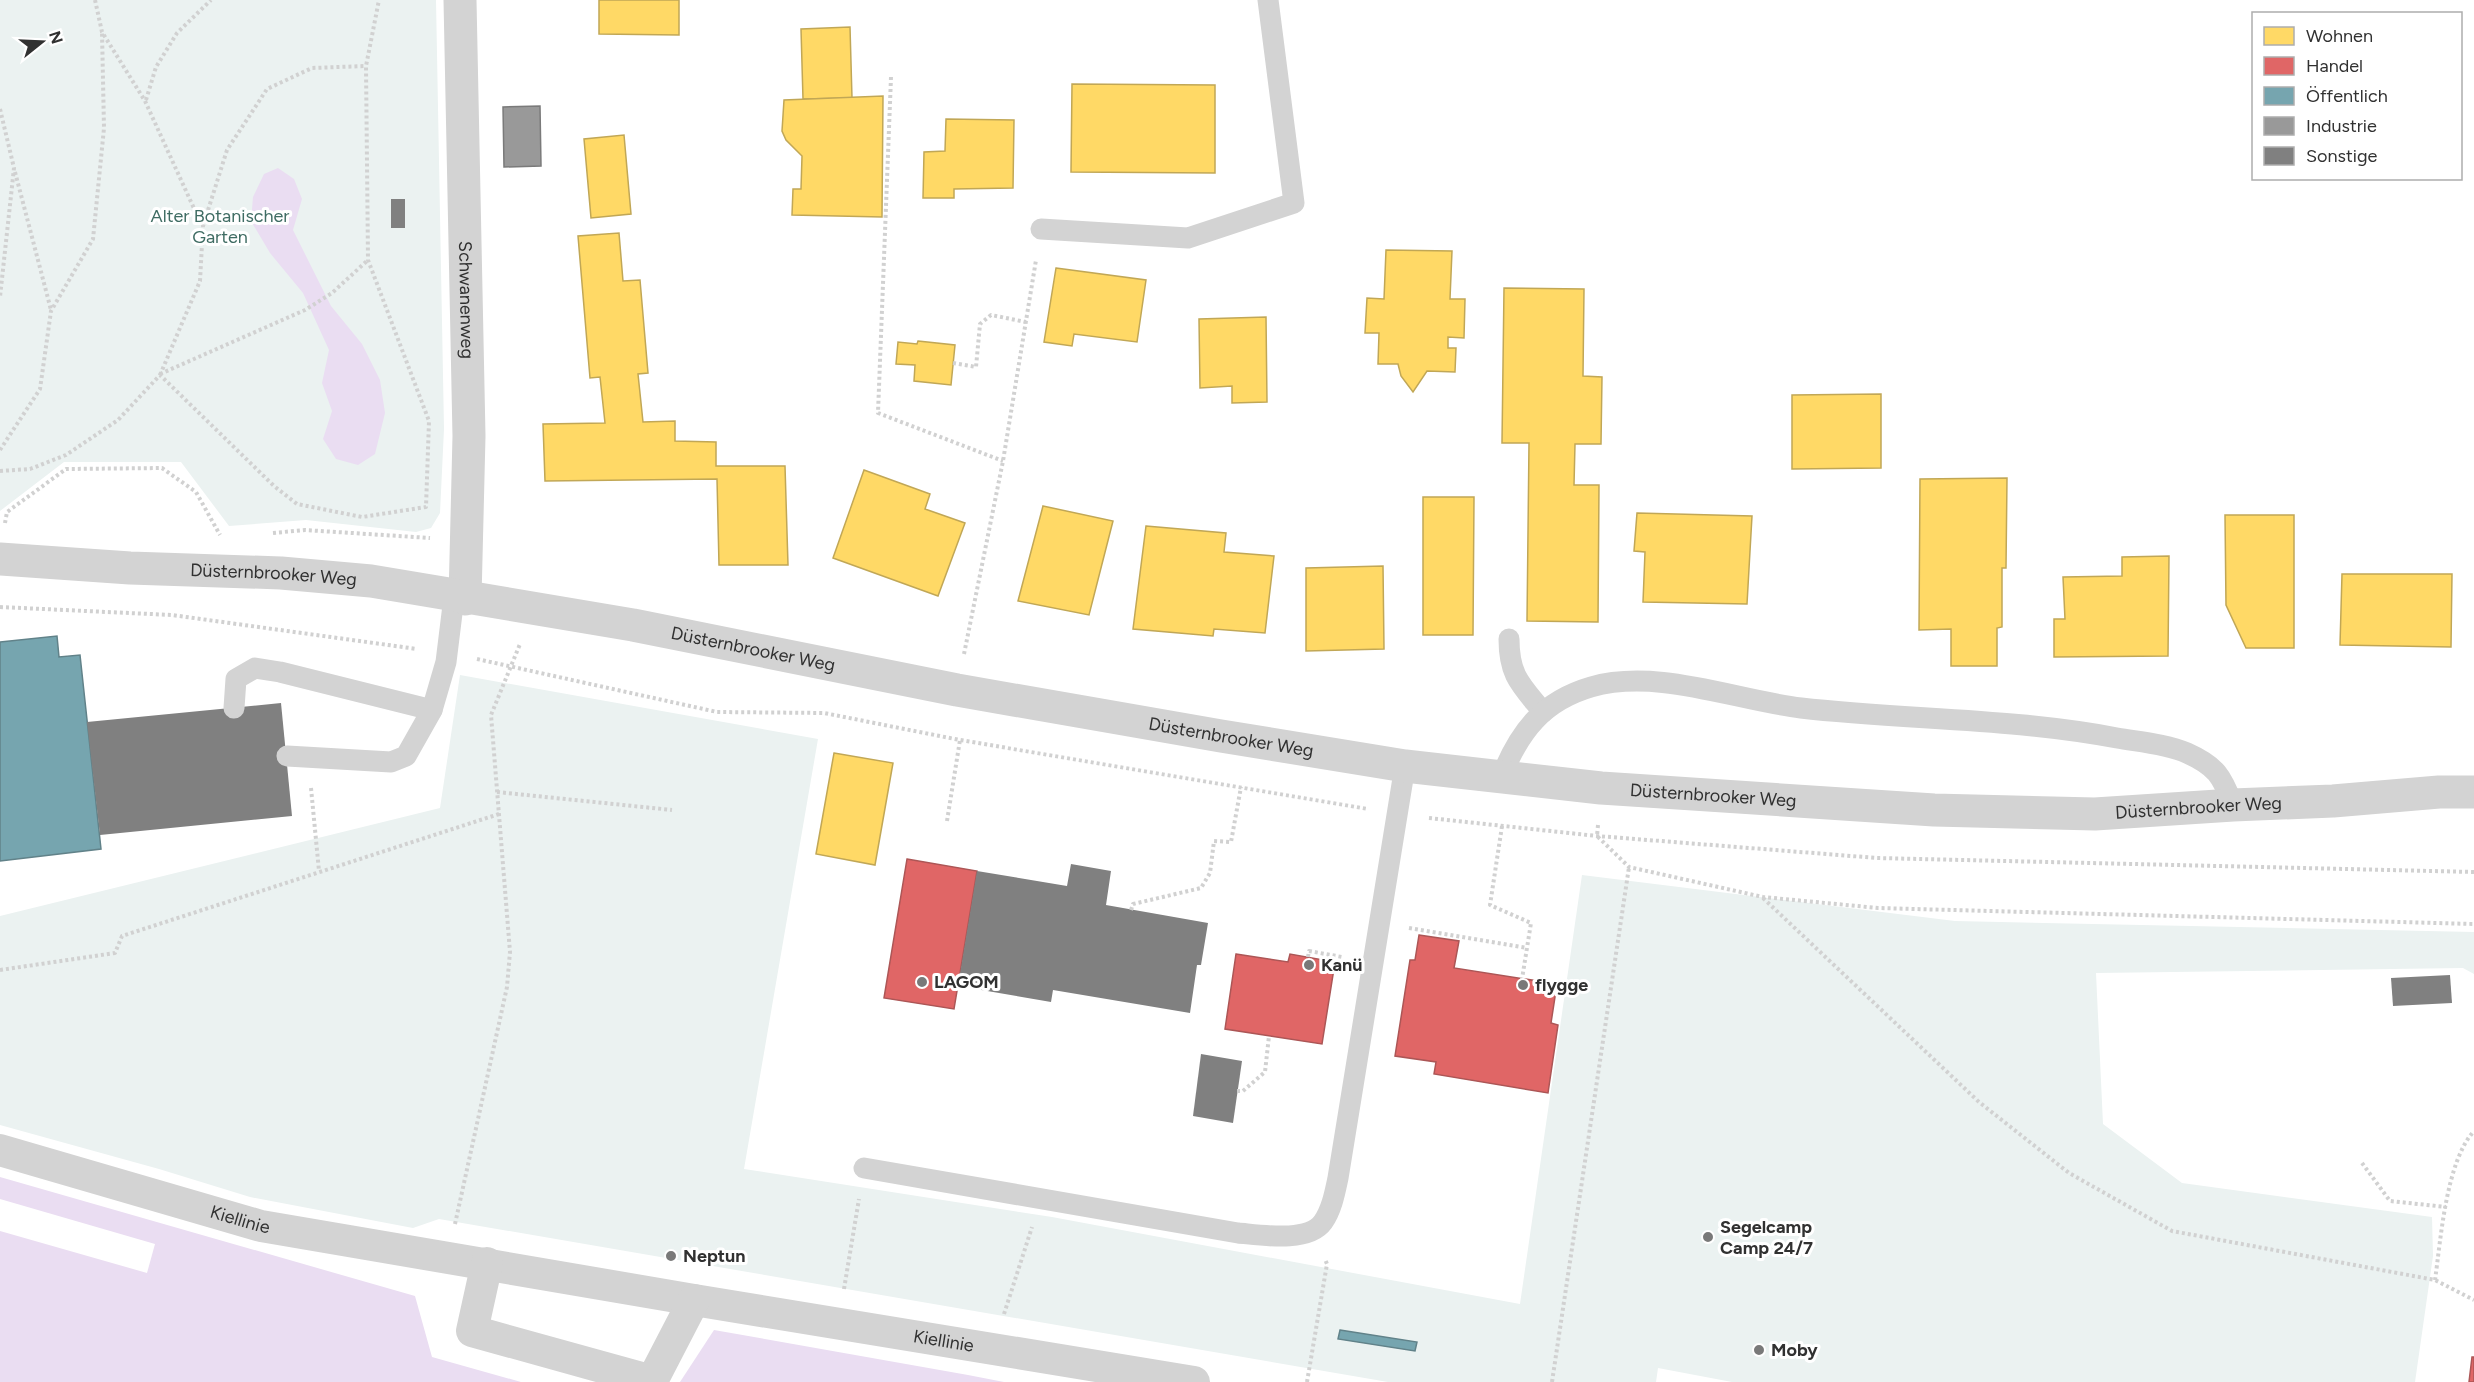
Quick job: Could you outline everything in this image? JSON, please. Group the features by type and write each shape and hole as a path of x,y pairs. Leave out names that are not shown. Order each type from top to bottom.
{"street":[{"name":"Schwanenweg","path":"459,598 467,541 469,436 460,0"},
{"name":"Düsternbrooker Weg","path":"2,546 130,568 281,573 371,581 762,649 957,690 1405,766 1601,788 1934,810 2072,814 2333,801 2439,792 2474,792"},
{"name":"Kiellinie","path":"0,1150 261,1226 1194,1382"},
{"path":"487,1263 472,1331 652,1381 694,1300"}],"lane":[{"path":"1041,230 1188,238 1294,203 1268,0"},
{"path":"297,756 390,762 406,756 432,710 446,662 459,598"},
{"path":"1509,639 1512,670 1543,712"},
{"path":"234,708 236,679 255,668 280,672 432,710"},
{"path":"1502,776 1526,728 1560,700 1592,687 1627,682 1654,682 1800,708 2050,727 2151,744 2185,753 2206,763 2223,779 2233,805"},
{"path":"864,1168 1238,1233 1277,1236 1304,1233 1316,1229 1328,1212 1338,1178 1405,766"}],"path":[{"path":"0,450 40,389 51,311 93,239 104,128 102,32 95,0"},
{"path":"145,101 156,67 177,33 211,0"},
{"path":"160,375 274,486 297,504 362,517 426,507 429,421 368,260 366,66 379,0"},
{"path":"102,32 145,101 203,226"},
{"path":"0,471 30,469 66,455 118,420 160,375 200,281 203,226 227,150 267,89 312,68 366,66"},
{"path":"891,77 878,413 1003,461"},
{"path":"0,109 51,311"},
{"path":"0,297 14,168"},
{"path":"957,690 1003,461 1041,230"},
{"path":"160,375 305,310 332,293 368,260"},
{"path":"953,363 976,367 980,324 991,315 1026,322"},
{"path":"2,546 7,512 66,469 162,468 196,492 222,539"},
{"path":"269,534 305,530 467,541"},
{"path":"447,1258 507,987 510,952 491,715 534,610"},
{"path":"947,821 960,740"},
{"path":"297,756 319,871"},
{"path":"1131,910 1133,904 1201,888 1210,873 1214,841 1231,842 1241,787"},
{"path":"1601,788 1597,836 1629,867 1763,897 1878,908 2474,924"},
{"path":"497,792 672,810"},
{"path":"0,970 115,953 122,936 499,814"},
{"path":"1502,826 1490,905 1531,923 1522,979"},
{"path":"1552,1382 1629,867"},
{"path":"1763,897 1979,1102 2069,1173 2172,1231 2435,1280 2474,1300"},
{"path":"1378,923 1527,948"},
{"path":"1308,957 1309,951 1372,963"},
{"path":"1237,1091 1244,1091 1265,1072 1269,1036"},
{"path":"2435,1280 2449,1188 2464,1142 2474,1131"},
{"path":"2362,1163 2390,1201 2446,1208"},
{"path":"837,1322 864,1168"},
{"path":"993,1349 1036,1215 1039,1198"},
{"path":"1307,1382 1327,1264 1316,1229"}],"green space":[{"name":"Alter Botanischer Garten","path":"0,0 436,0 444,429 440,513 431,528 416,532 306,520 229,526 181,462 64,462 0,511"},
{"path":"460,675 818,739 744,1169 1052,1217 1520,1304 1582,875 1955,921 2474,932 2474,974 2463,968 2096,973 2103,1124 2182,1183 2432,1217 2433,1256 2415,1382 1732,1382 1658,1368 1656,1382 1388,1382 439,1219 413,1228 250,1197 0,1125 0,916 440,808"}],"shaded area":[{"path":"278,168 294,179 302,199 293,230 331,306 362,344 380,380 385,413 375,454 358,465 336,459 323,439 332,411 322,383 329,350 303,293 270,253 251,221 253,197 264,174"},
{"path":"0,1177 415,1296 432,1357 521,1382 0,1382"},
{"path":"714,1330 968,1375 1004,1382 680,1382"}],"pier":[{"path":"0,1199 155,1244 147,1273 0,1231"}],"building: Wohnen":[{"path":"599,0 679,0 679,35 599,34"},
{"path":"850,27 852,98 803,99 801,29"},
{"path":"1072,84 1215,85 1215,173 1071,172"},
{"path":"883,96 882,217 792,215 793,189 801,189 802,156 786,140 782,131 784,100"},
{"path":"946,119 1014,120 1013,188 954,189 954,198 923,198 924,152 945,151"},
{"path":"624,135 631,214 591,218 584,139"},
{"path":"619,233 623,281 640,280 648,373 638,374 643,422 675,421 675,441 716,442 716,466 785,466 788,565 719,565 717,479 545,481 543,424 605,423 600,377 590,378 578,236"},
{"path":"1386,250 1452,251 1450,299 1465,299 1464,338 1448,337 1448,348 1456,348 1455,372 1427,371 1413,392 1401,376 1398,364 1378,364 1379,333 1365,333 1367,298 1384,299"},
{"path":"1056,268 1146,280 1137,342 1074,334 1072,346 1044,342"},
{"path":"1504,288 1584,289 1583,376 1602,377 1601,444 1575,444 1574,485 1599,485 1598,622 1527,621 1529,443 1502,443"},
{"path":"1266,317 1267,402 1232,403 1232,386 1200,388 1199,319"},
{"path":"918,341 955,345 951,385 914,381 915,365 896,364 898,342 917,344"},
{"path":"1881,394 1881,468 1792,469 1792,395"},
{"path":"864,470 930,494 925,509 965,523 938,596 833,558"},
{"path":"2007,478 2006,568 2002,568 2002,627 1997,628 1997,666 1951,666 1951,629 1919,630 1920,479"},
{"path":"1423,497 1474,497 1473,635 1423,635"},
{"path":"1043,506 1113,521 1089,615 1018,601"},
{"path":"1637,513 1752,516 1747,604 1643,602 1645,552 1634,551"},
{"path":"2225,515 2294,515 2294,648 2246,648 2226,605"},
{"path":"1146,526 1226,533 1224,552 1274,556 1265,633 1214,629 1213,636 1133,629"},
{"path":"2169,556 2168,656 2054,657 2054,619 2065,619 2063,577 2122,576 2122,557"},
{"path":"1383,566 1384,649 1306,651 1306,568"},
{"path":"2342,574 2452,574 2451,647 2340,645"},
{"path":"834,753 893,763 875,865 816,854"}],"building: Handel":[{"path":"907,859 977,871 954,1009 884,998"},
{"path":"1419,935 1459,941 1454,968 1557,984 1551,1023 1558,1025 1548,1093 1434,1074 1436,1062 1395,1056 1410,960 1415,960"},
{"path":"1236,954 1288,962 1290,954 1335,962 1322,1044 1225,1029"},
{"path":"2472,1357 2474,1357 2474,1382 2469,1382"}],"building: Öffentlich":[{"path":"57,636 59,657 80,655 101,849 0,861 0,642"},
{"path":"1340,1330 1417,1342 1415,1351 1338,1339"}],"building: Industrie":[{"path":"540,106 541,166 504,167 503,107"}],"building: Sonstige":[{"path":"391,199 405,199 405,228 391,228"},
{"path":"281,703 292,816 100,835 87,722"},
{"path":"1071,864 1111,871 1106,905 1208,923 1201,965 1197,965 1190,1013 1053,990 1051,1002 958,986 977,871 1067,886"},
{"path":"2450,975 2452,1003 2393,1006 2391,978"},
{"path":"1201,1054 1242,1061 1233,1123 1193,1116"}],"place":[{"name":"Kanü","path":"1309,965"},
{"name":"LAGOM","path":"922,982"},
{"name":"flygge","path":"1523,985"},
{"name":"Segelcamp Camp 24/7","path":"1708,1237"},
{"name":"Neptun","path":"671,1256"},
{"name":"Moby","path":"1759,1350"}]}
